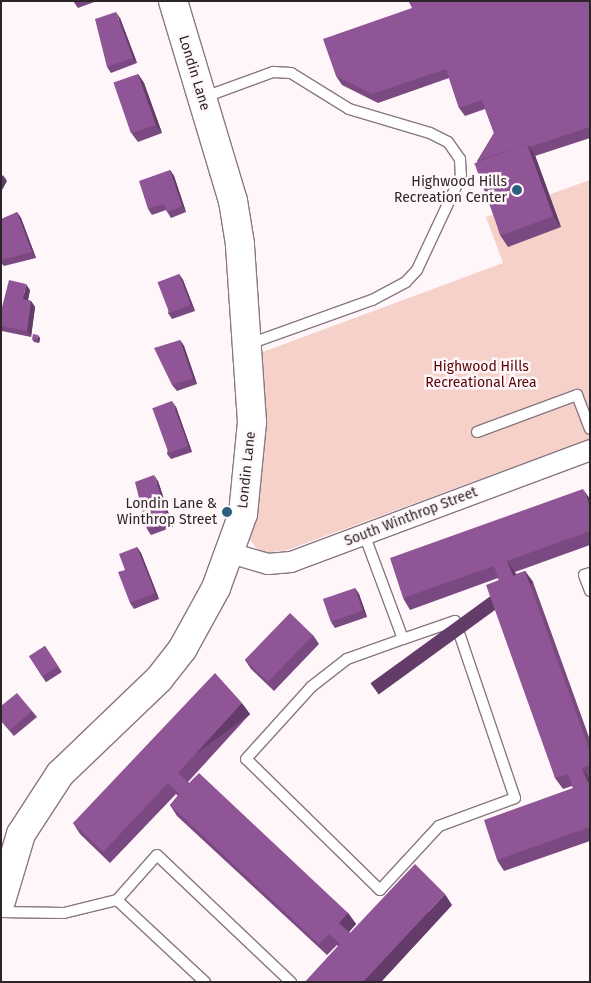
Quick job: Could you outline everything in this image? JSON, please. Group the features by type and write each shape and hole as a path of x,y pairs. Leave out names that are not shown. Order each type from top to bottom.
{"street":[{"name":"Londin Lane","path":"1,901 21,834 39,804 84,747 159,679 200,619 230,553 243,514 251,456 249,344 233,201 173,1"},
{"name":"South Winthrop Street","path":"230,553 268,564 291,562 589,453"}],"lane":[{"path":"202,98 273,72 291,73 349,109 430,133 448,142 460,159 461,176 417,270 406,282 372,300 249,344"},
{"path":"477,432 576,395 590,429"},
{"path":"364,534 403,639"},
{"path":"590,573 584,575 590,591"},
{"path":"455,621 515,798 440,826 380,890 246,759 311,687 347,659 403,639 455,621"},
{"path":"1,912 64,913 117,900 158,855 291,982"},
{"path":"117,900 205,982"}],"green space":[{"name":"Highwood Hills Recreational Area","path":"590,180 590,439 287,550 266,553 257,549 250,540 260,353 503,263 486,217"}],"building":[{"path":"590,1 590,127 530,147 527,144 478,161 494,133 482,100 459,108 446,69 372,94 336,76 323,39 412,8 409,2"},
{"path":"116,12 133,58 107,67 95,19"},
{"path":"138,74 156,125 131,134 113,82"},
{"name":"Highwood Hills Recreation Center","path":"527,144 553,216 501,236 474,163"},
{"path":"170,170 182,206 167,212 164,204 148,209 139,181"},
{"path":"17,212 32,252 1,260 1,219"},
{"path":"179,274 191,305 169,313 158,282"},
{"path":"9,280 26,284 23,299 31,301 27,331 1,326 1,311"},
{"path":"33,334 38,335 37,340 32,339"},
{"path":"180,340 193,378 172,385 154,348"},
{"path":"172,401 188,446 169,453 152,408"},
{"path":"154,475 169,521 147,529 135,482"},
{"path":"583,489 590,507 590,531 507,561 513,576 525,571 590,751 590,765 582,768 588,783 590,782 590,827 497,860 484,820 573,788 568,774 555,778 486,585 499,580 494,566 403,598 390,558"},
{"path":"137,547 155,593 130,603 118,572 125,570 119,554"},
{"path":"355,588 363,611 331,622 323,599"},
{"path":"290,613 313,635 268,682 245,660"},
{"path":"45,646 58,666 42,676 29,656"},
{"path":"215,673 242,703 178,773 189,783 199,773 348,913 339,923 350,933 415,864 445,894 363,982 305,982 340,944 329,934 319,944 170,805 179,794 168,783 103,852 73,823"},
{"path":"17,693 32,711 10,730 1,720 1,706"}],"place":[{"name":"Highwood Hills Recreation Center","path":"517,190"},
{"name":"Londin Lane & Winthrop Street","path":"227,512"}]}
